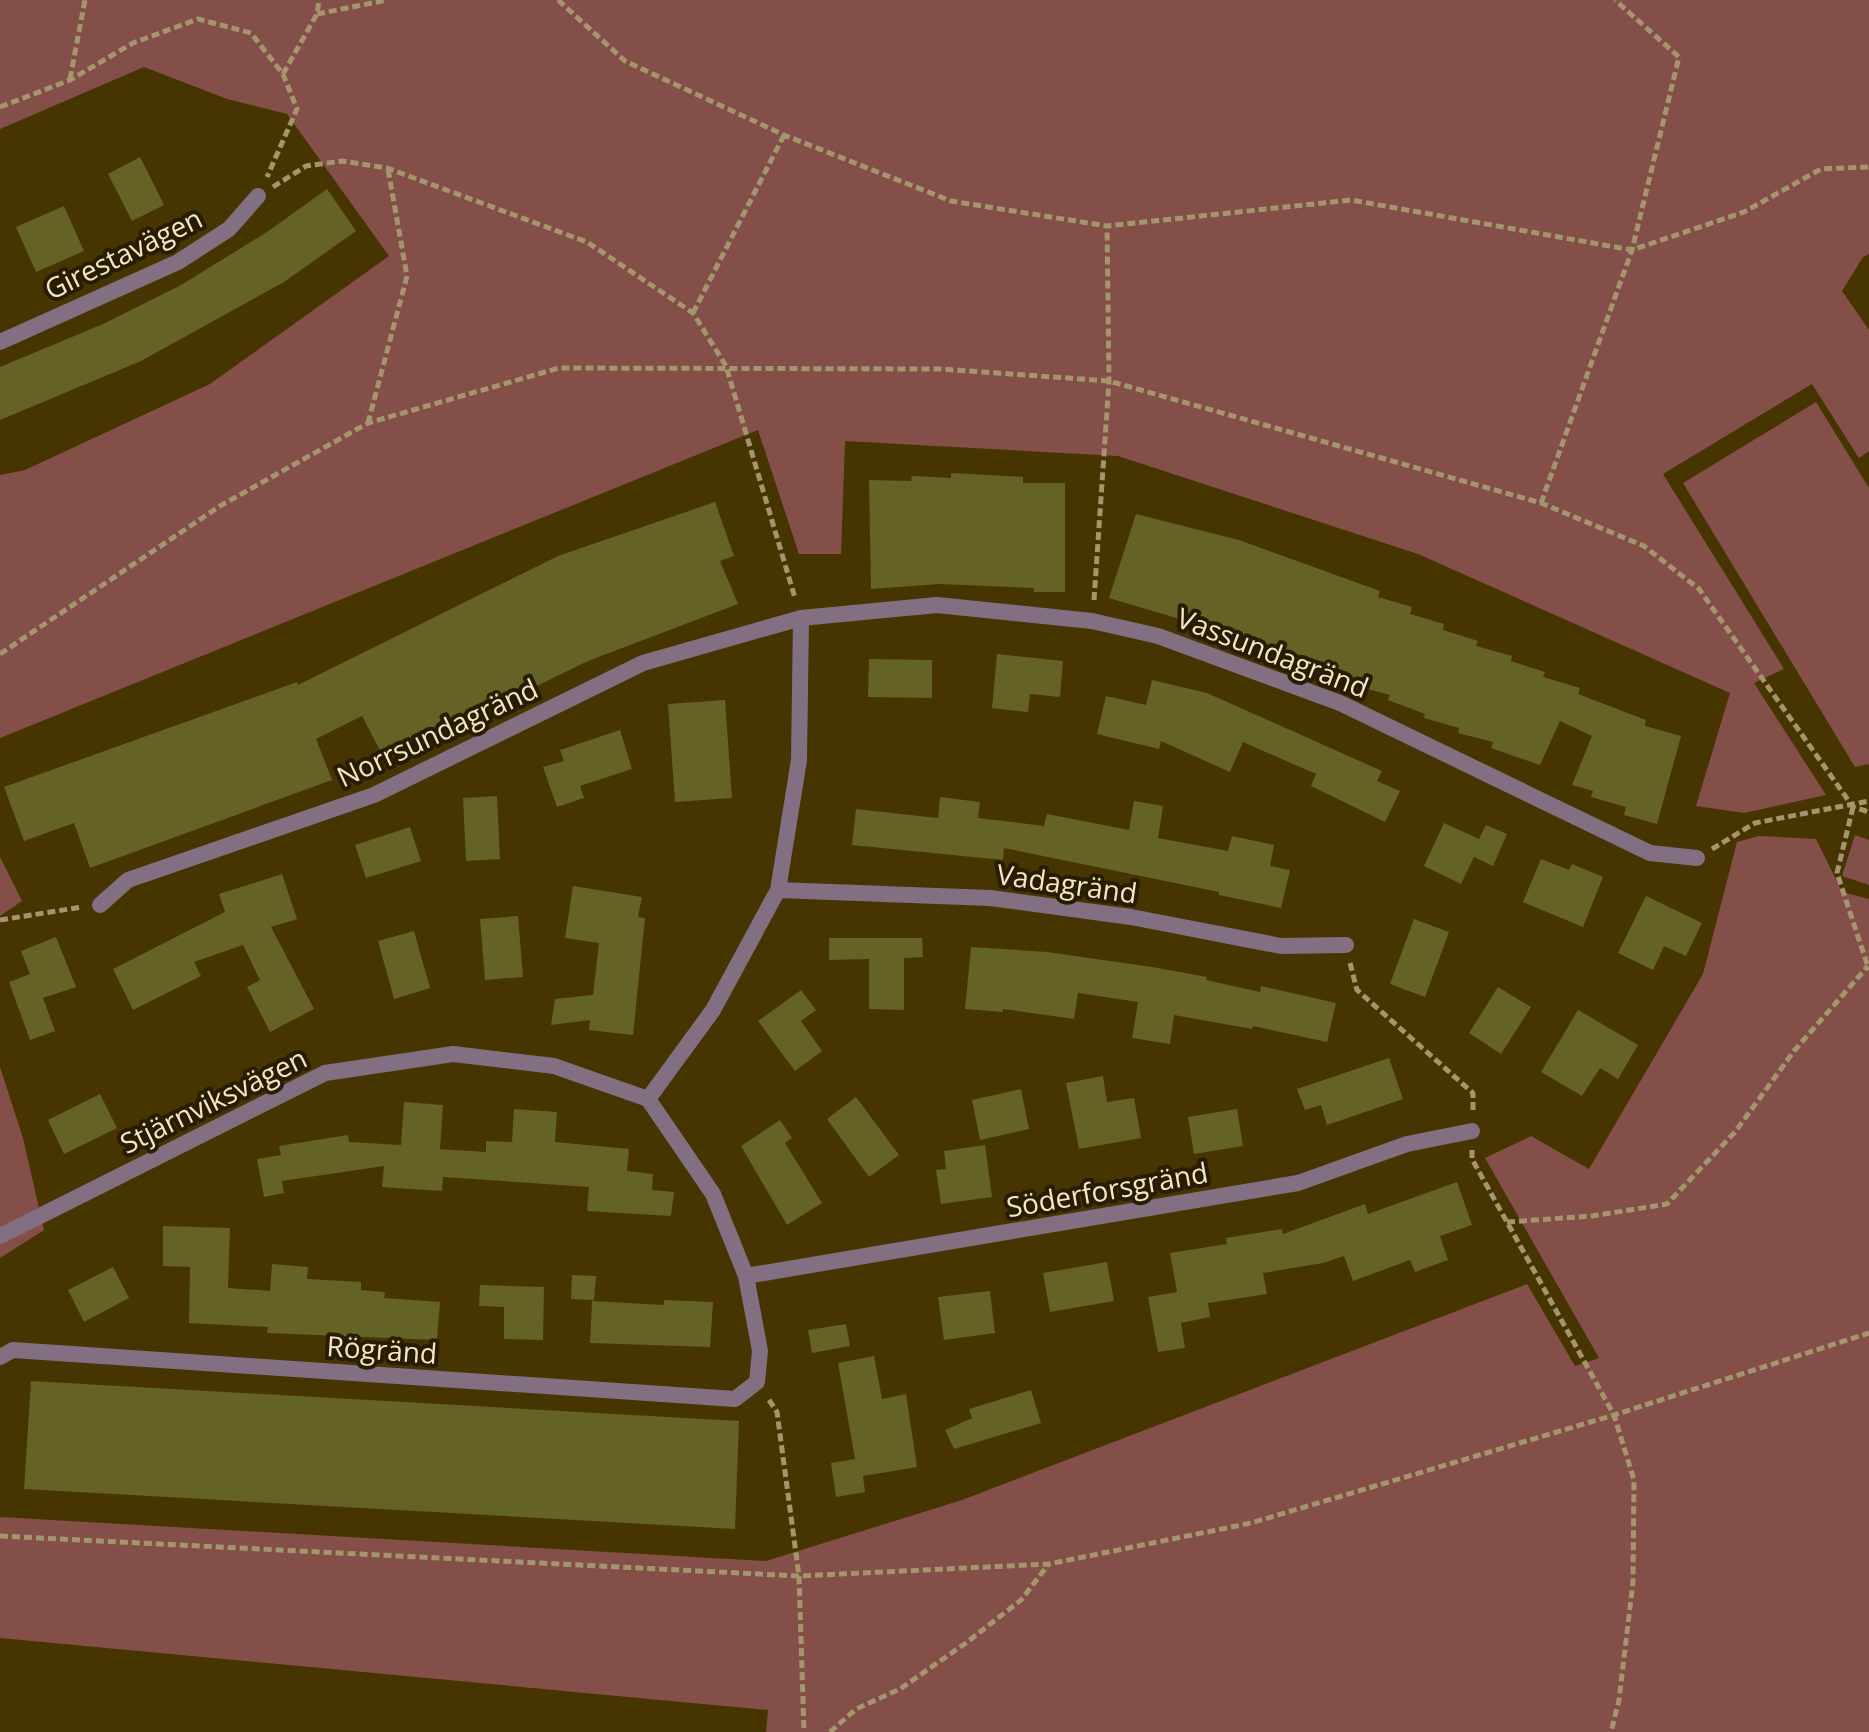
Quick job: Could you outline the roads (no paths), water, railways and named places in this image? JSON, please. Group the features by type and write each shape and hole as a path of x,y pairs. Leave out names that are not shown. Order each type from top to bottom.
{"street":[{"name":"Girestavägen","path":"0,342 178,262 229,229 258,196"},
{"name":"Vassundagränd","path":"801,618 937,605 1092,621 1158,636 1340,703 1650,853 1697,858"},
{"path":"746,1276 713,1194 648,1099 713,1010 778,890 799,760 801,618"},
{"name":"Norrsundagränd","path":"100,905 128,880 374,795 643,663 801,618"},
{"name":"Vadagränd","path":"778,890 990,898 1131,917 1281,946 1346,945"},
{"name":"Stjärnviksvägen","path":"0,1236 325,1073 453,1054 554,1066 648,1099"},
{"name":"Söderforsgränd","path":"746,1276 1298,1183 1407,1144 1472,1131"},
{"name":"Rögränd","path":"0,1357 13,1350 735,1399 757,1382 760,1351 746,1276"}]}
